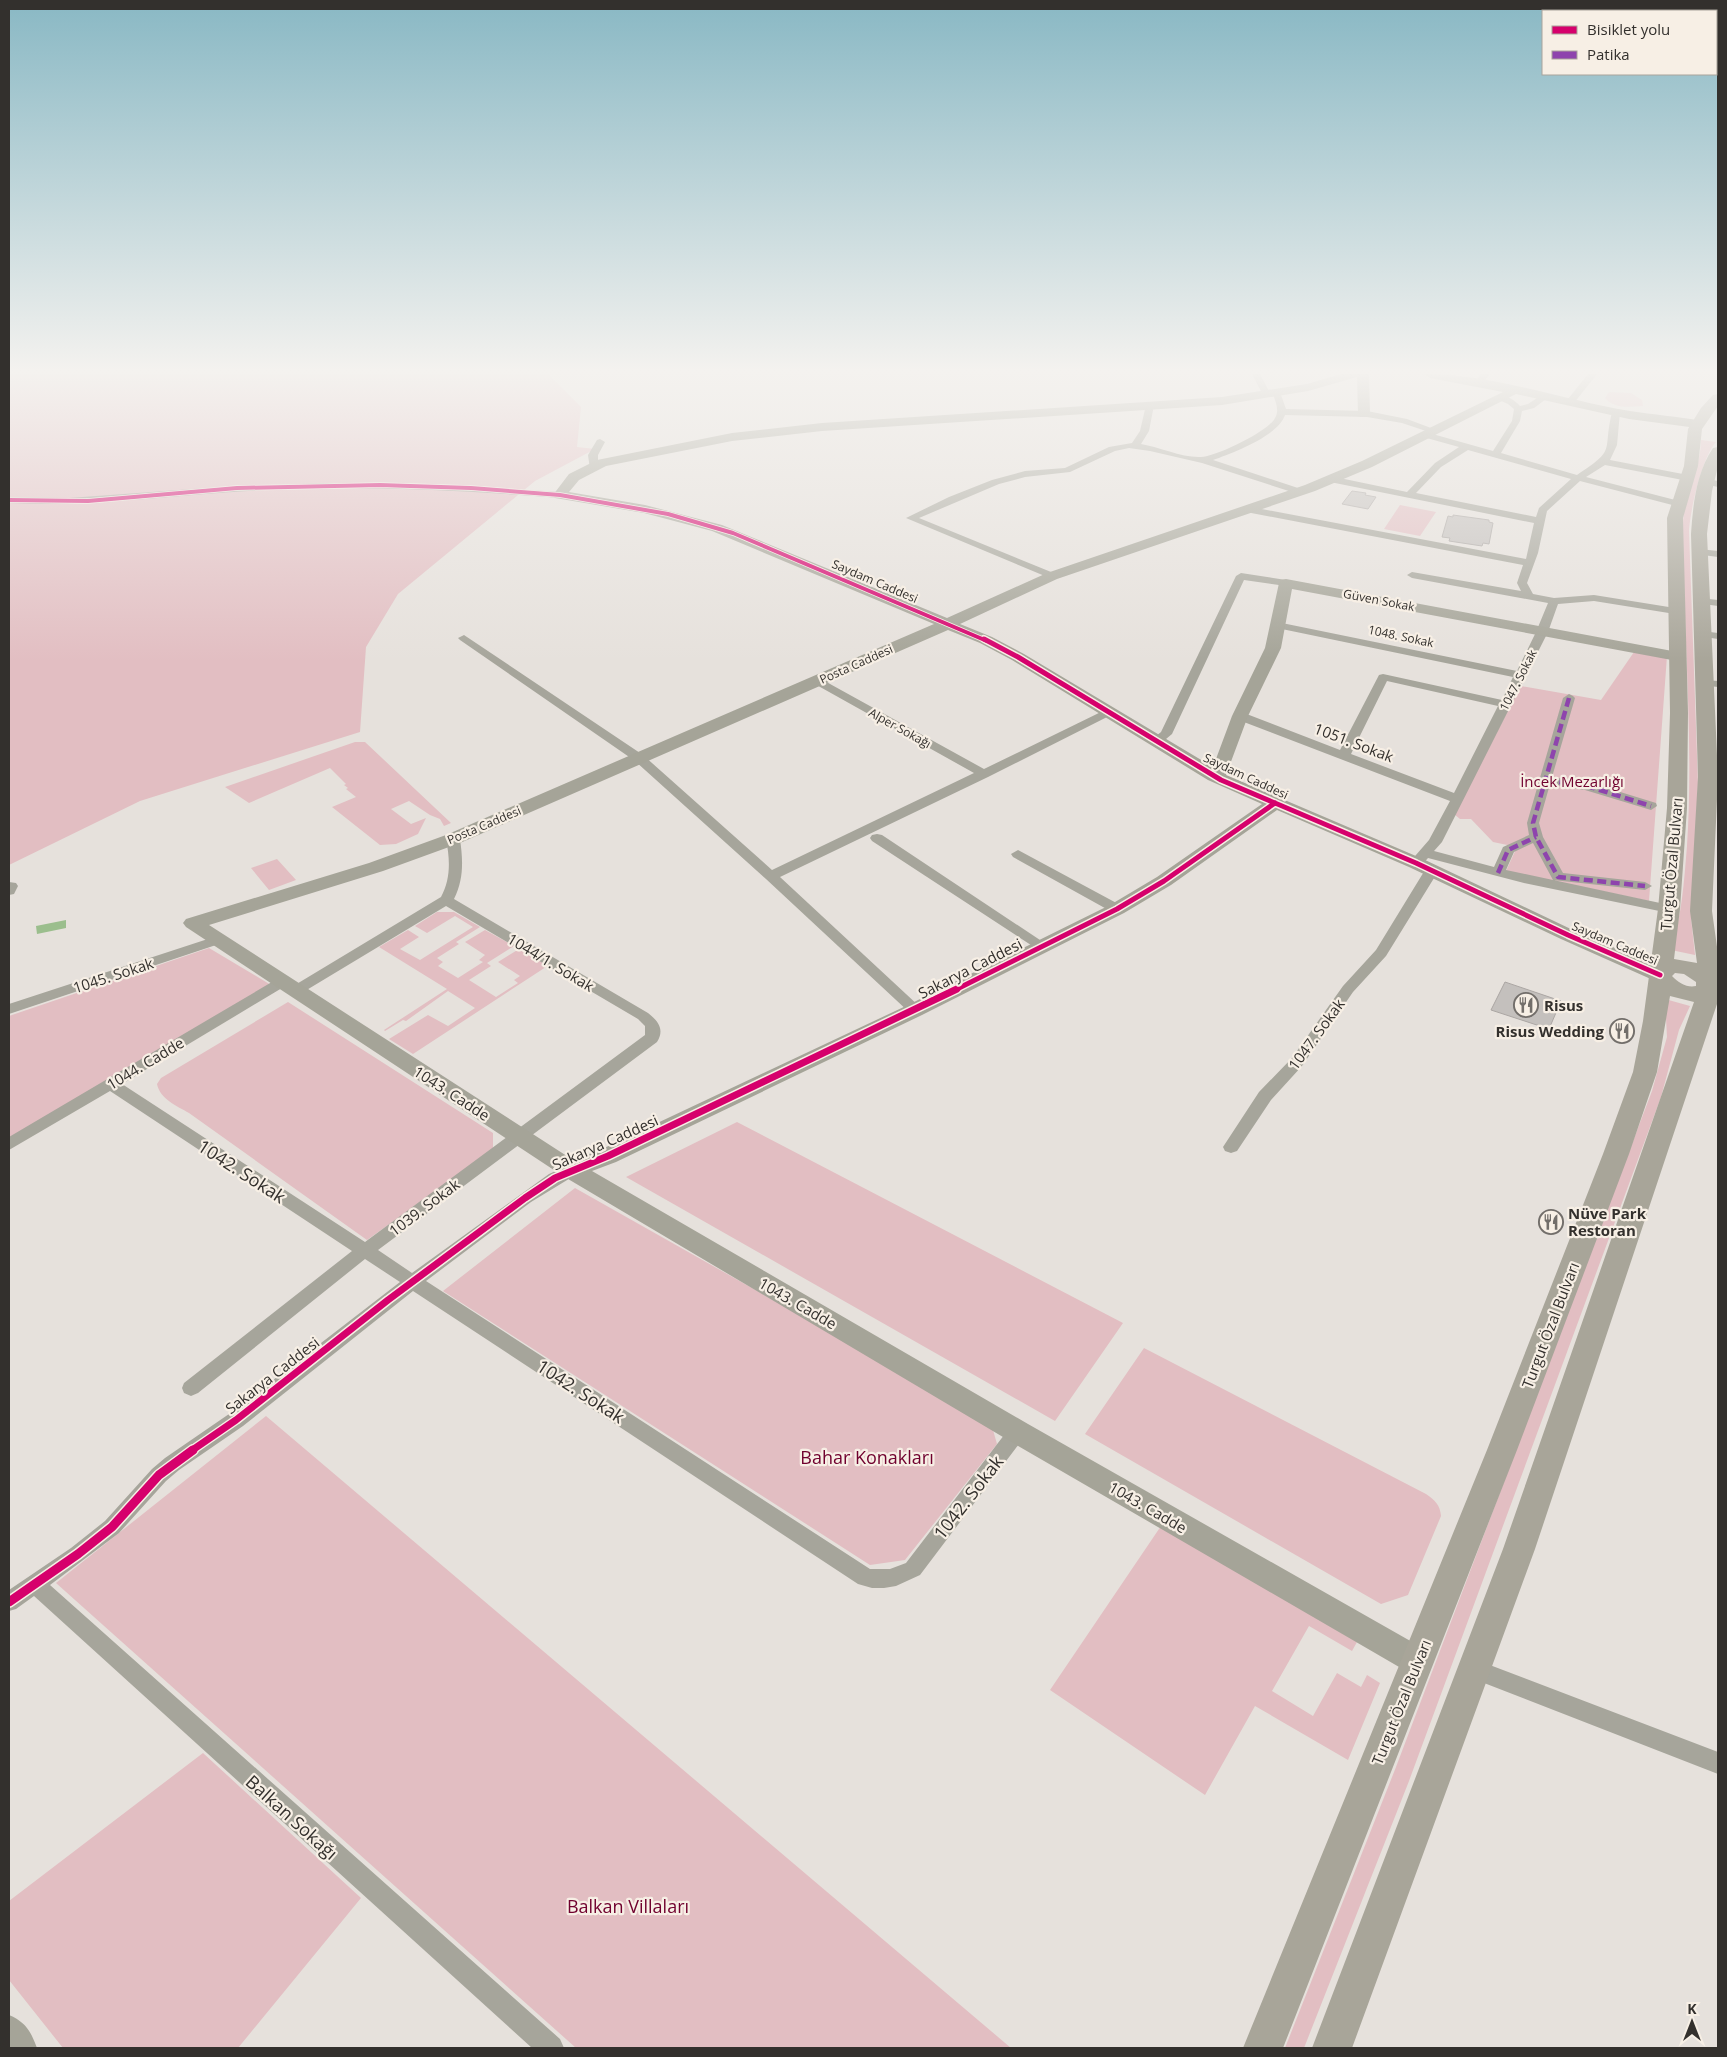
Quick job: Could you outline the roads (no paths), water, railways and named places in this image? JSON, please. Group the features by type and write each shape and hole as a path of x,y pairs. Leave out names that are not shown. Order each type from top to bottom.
{"main road":[{"name":"Turgut Özal Bulvarı","path":"1263,2048 1416,1661 1506,1440 1637,1099 1650,1052 1669,909 1677,808 1679,713 1675,611 1675,518 1680,504 1705,481"},
{"name":"Turgut Özal Bulvarı","path":"1332,2048 1519,1549 1712,987 1701,911 1712,739 1709,553 1700,520 1705,481"},
{"path":"1660,975 1661,971 1670,966 1685,966 1700,972 1712,987"}],"street":[{"path":"560,495 574,477 587,470"},
{"path":"1052,576 911,518 960,495 1003,480 1026,474 1066,470"},
{"path":"1234,470 1298,491"},
{"name":"Posta Caddesi","path":"193,923 376,867 453,839 817,682 1052,576 1298,491 1350,470"},
{"path":"1409,495 1433,470"},
{"path":"1547,470 1680,504"},
{"path":"1529,596 1522,583 1530,563 1542,510 1578,478 1591,470"},
{"path":"1646,470 1705,481"},
{"path":"1330,479 1539,521"},
{"name":"Saydam Caddesi","path":"9,500 88,501 214,490 334,485 442,486 560,495 637,507 702,523 750,540 986,640 1018,657 1214,776 1275,803 1421,858 1498,873 1587,894 1669,909"},
{"path":"1246,509 1530,563"},
{"path":"1412,575 1554,600 1594,598 1675,611"},
{"path":"1156,741 1166,734 1241,576 1286,583 1273,648 1240,716 1220,771 1214,776"},
{"name":"Güven Sokak","path":"1286,583 1677,656"},
{"name":"1047. Sokak","path":"1421,858 1435,842 1542,632 1554,600"},
{"name":"1048. Sokak","path":"1277,625 1520,675"},
{"path":"464,638 639,758 771,876 915,1010"},
{"path":"1344,755 1383,677 1506,704"},
{"name":"Alper Sokağı","path":"817,682 984,774"},
{"path":"1569,698 1533,823 1536,837 1558,877 1645,886"},
{"path":"771,876 1110,713"},
{"name":"1051. Sokak","path":"1240,716 1457,799"},
{"path":"1546,780 1581,785 1651,806"},
{"name":"Sakarya Caddesi","path":"9,1602 112,1527 159,1475 172,1464 236,1420 412,1282 554,1178 608,1156 712,1108 915,1010 1116,909 1164,881 1275,803"},
{"path":"1498,873 1508,850 1536,837"},
{"path":"878,838 1042,946"},
{"path":"446,900 454,884 456,872 453,839"},
{"path":"1018,854 1116,909"},
{"name":"Saydam Caddesi","path":"1421,858 1432,870 1568,935 1660,975"},
{"name":"1047. Sokak","path":"1231,1146 1265,1096 1297,1062 1348,989 1381,953 1432,870"},
{"name":"1044. Cadde","path":"9,1144 110,1084 446,900"},
{"name":"1044/1. Sokak","path":"446,900 642,1016 653,1027"},
{"name":"1043. Cadde","path":"193,923 288,987 571,1170 1018,1432 1416,1661"},
{"name":"1045. Sokak","path":"9,1009 217,940"},
{"name":"1039. Sokak","path":"191,1388 364,1251 518,1136 647,1044 655,1032 653,1027"},
{"name":"1042. Sokak","path":"110,1084 865,1576 876,1580 900,1576 913,1569 1018,1432"},
{"name":"Balkan Sokağı","path":"35,1584 551,2048"},
{"path":"1474,1669 1718,1763"},
{"path":"9,2032 19,2048"}],"place":[{"name":"Risus","path":"1526,1005"},
{"name":"Risus Wedding","path":"1622,1031"},
{"name":"Nüve Park Restoran","path":"1551,1222"}],"park label":[{"name":"İncek Mezarlığı","path":"1572,781"},
{"name":"Bahar Konakları","path":"867,1457"},
{"name":"Balkan Villaları","path":"628,1906"}]}
